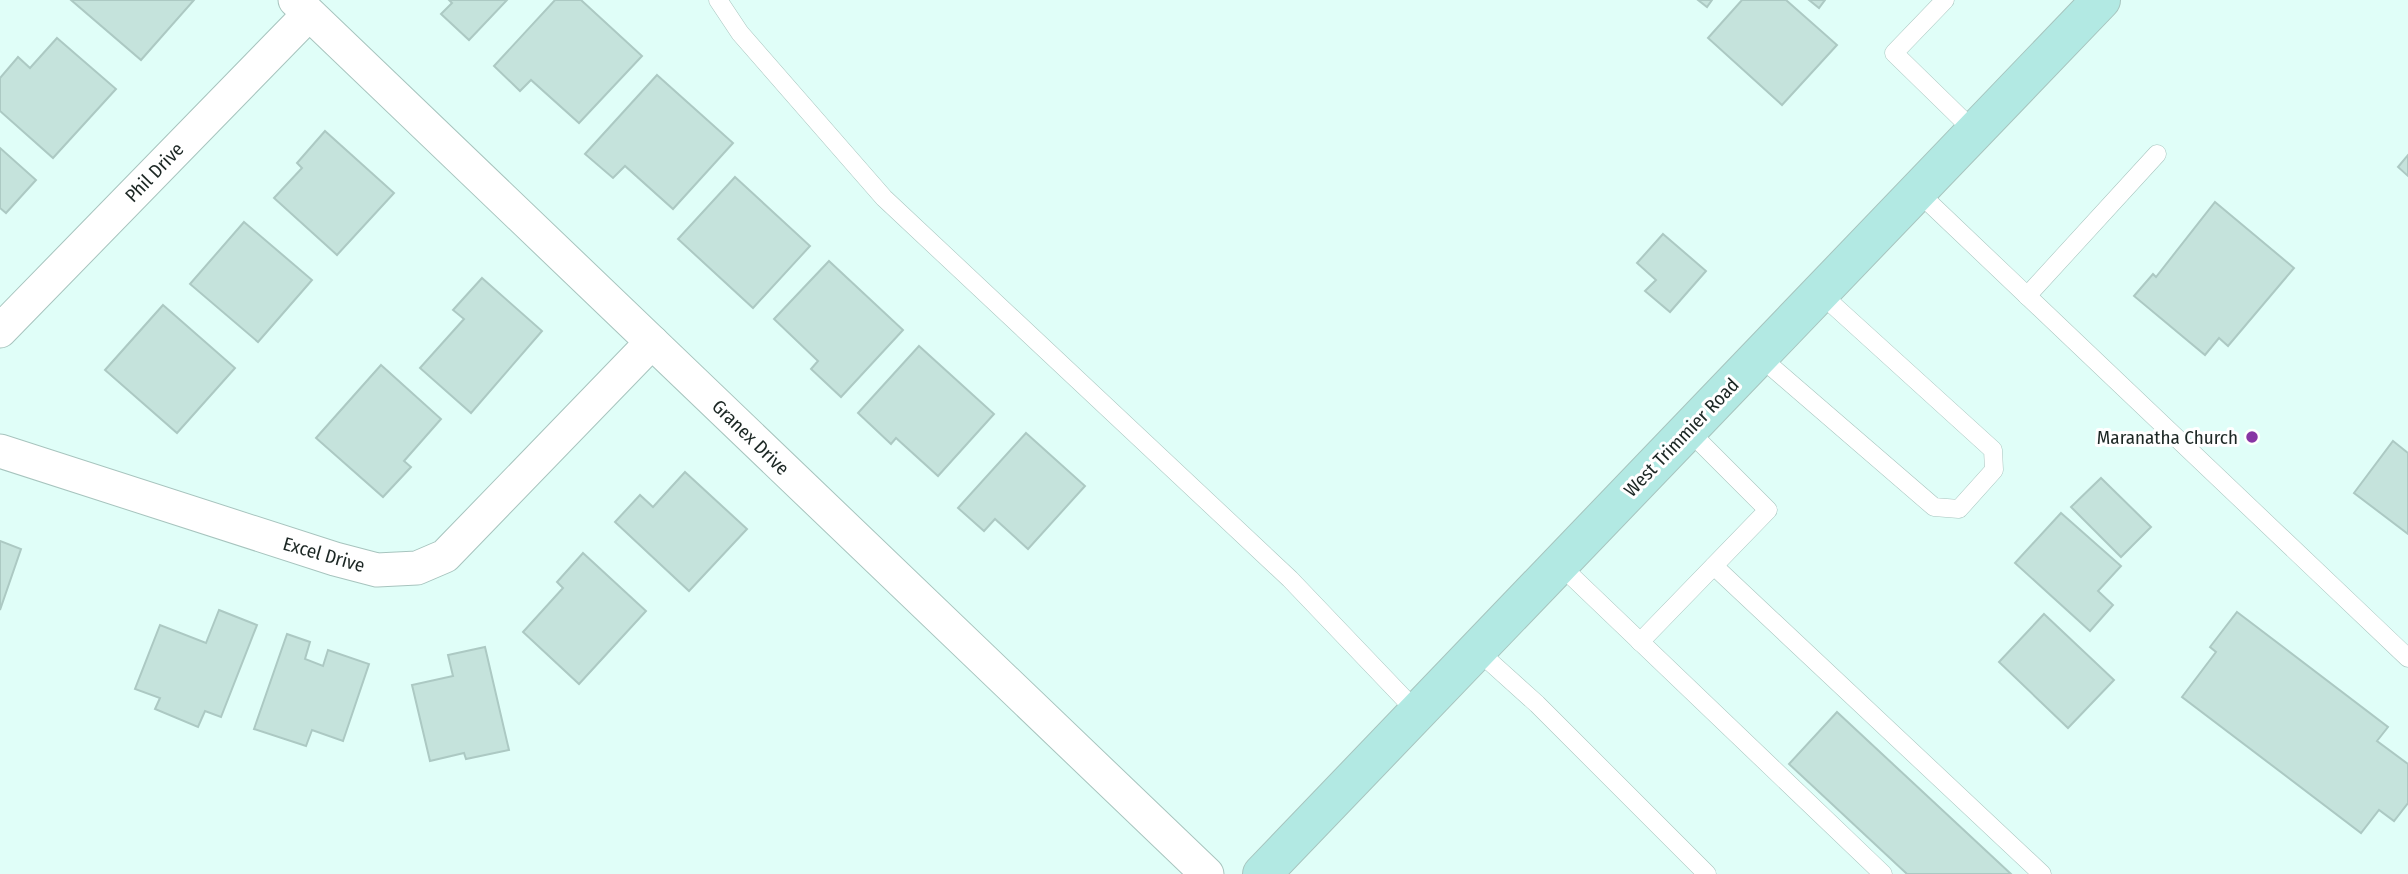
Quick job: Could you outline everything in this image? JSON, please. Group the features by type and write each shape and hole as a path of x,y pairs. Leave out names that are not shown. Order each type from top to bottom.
{"main road":[{"name":"West Trimmier Road","path":"1262,874 2101,0"}],"street":[{"name":"Phil Drive","path":"0,331 302,7"},
{"name":"Granex Drive","path":"302,7 1207,874"},
{"name":"Excel Drive","path":"0,451 335,559 377,570 417,568 444,556 652,342"}],"lane":[{"path":"718,0 740,33 884,198 1290,579 1417,712"},
{"path":"1945,0 1894,53 1975,132"},
{"path":"2027,296 2157,154"},
{"path":"1917,191 2408,658"},
{"path":"1759,356 1934,507 1959,509 1994,470 1993,450 1820,293"},
{"path":"1640,642 1768,510 1688,430"},
{"path":"1559,564 1883,874"},
{"path":"1714,566 2042,874"},
{"path":"1477,650 1536,704 1707,874"}],"building":[{"path":"71,0 194,0 141,60"},
{"path":"449,0 507,0 469,40 441,14 452,3"},
{"path":"555,0 581,0 642,56 579,123 531,80 520,91 494,66"},
{"path":"1698,0 1712,0 1707,7"},
{"path":"1742,0 1786,0 1837,45 1782,105 1708,38"},
{"path":"1809,0 1825,0 1819,8"},
{"path":"57,38 116,89 53,158 0,111 0,78 18,57 30,68"},
{"path":"657,75 733,143 673,209 625,166 613,178 585,154"},
{"path":"325,131 394,193 337,255 274,198 302,168 297,163"},
{"path":"0,148 36,180 6,213 0,208"},
{"path":"2408,155 2408,176 2398,167"},
{"path":"735,177 810,246 753,308 678,239"},
{"path":"2215,202 2294,268 2228,346 2219,338 2205,355 2134,296 2153,274 2156,277"},
{"path":"244,222 312,280 258,342 190,284"},
{"path":"1663,234 1706,271 1670,312 1645,291 1656,280 1637,263"},
{"path":"829,261 903,330 841,397 811,369 818,361 774,319"},
{"path":"482,278 542,331 471,413 420,368 464,319 453,310"},
{"path":"163,305 235,368 177,433 105,370"},
{"path":"919,346 994,414 938,476 896,438 891,444 858,413"},
{"path":"381,365 441,419 404,461 411,467 383,497 316,438"},
{"path":"1026,433 1085,486 1028,549 995,519 984,531 958,508"},
{"path":"2393,441 2408,453 2408,534 2354,493"},
{"path":"685,472 747,529 689,591 615,522 640,495 653,507"},
{"path":"2101,478 2151,527 2121,557 2071,507"},
{"path":"2061,513 2121,566 2098,591 2113,605 2090,631 2015,563"},
{"path":"0,541 21,549 0,610"},
{"path":"583,553 646,611 579,684 523,632 563,588 557,582"},
{"path":"219,610 257,625 221,717 205,711 198,727 155,709 160,698 135,689 160,625 206,643"},
{"path":"2237,612 2388,727 2377,741 2408,764 2408,803 2394,821 2379,810 2361,833 2182,697 2216,652 2210,647"},
{"path":"2044,614 2114,680 2068,728 1999,662"},
{"path":"287,634 310,642 305,659 323,666 328,650 369,664 343,741 312,730 306,746 254,729"},
{"path":"485,647 509,750 466,759 464,753 430,761 412,685 453,676 448,655"},
{"path":"1837,712 2011,874 1907,874 1789,764"}],"place":[{"name":"Maranatha Church","path":"2252,437"}]}
